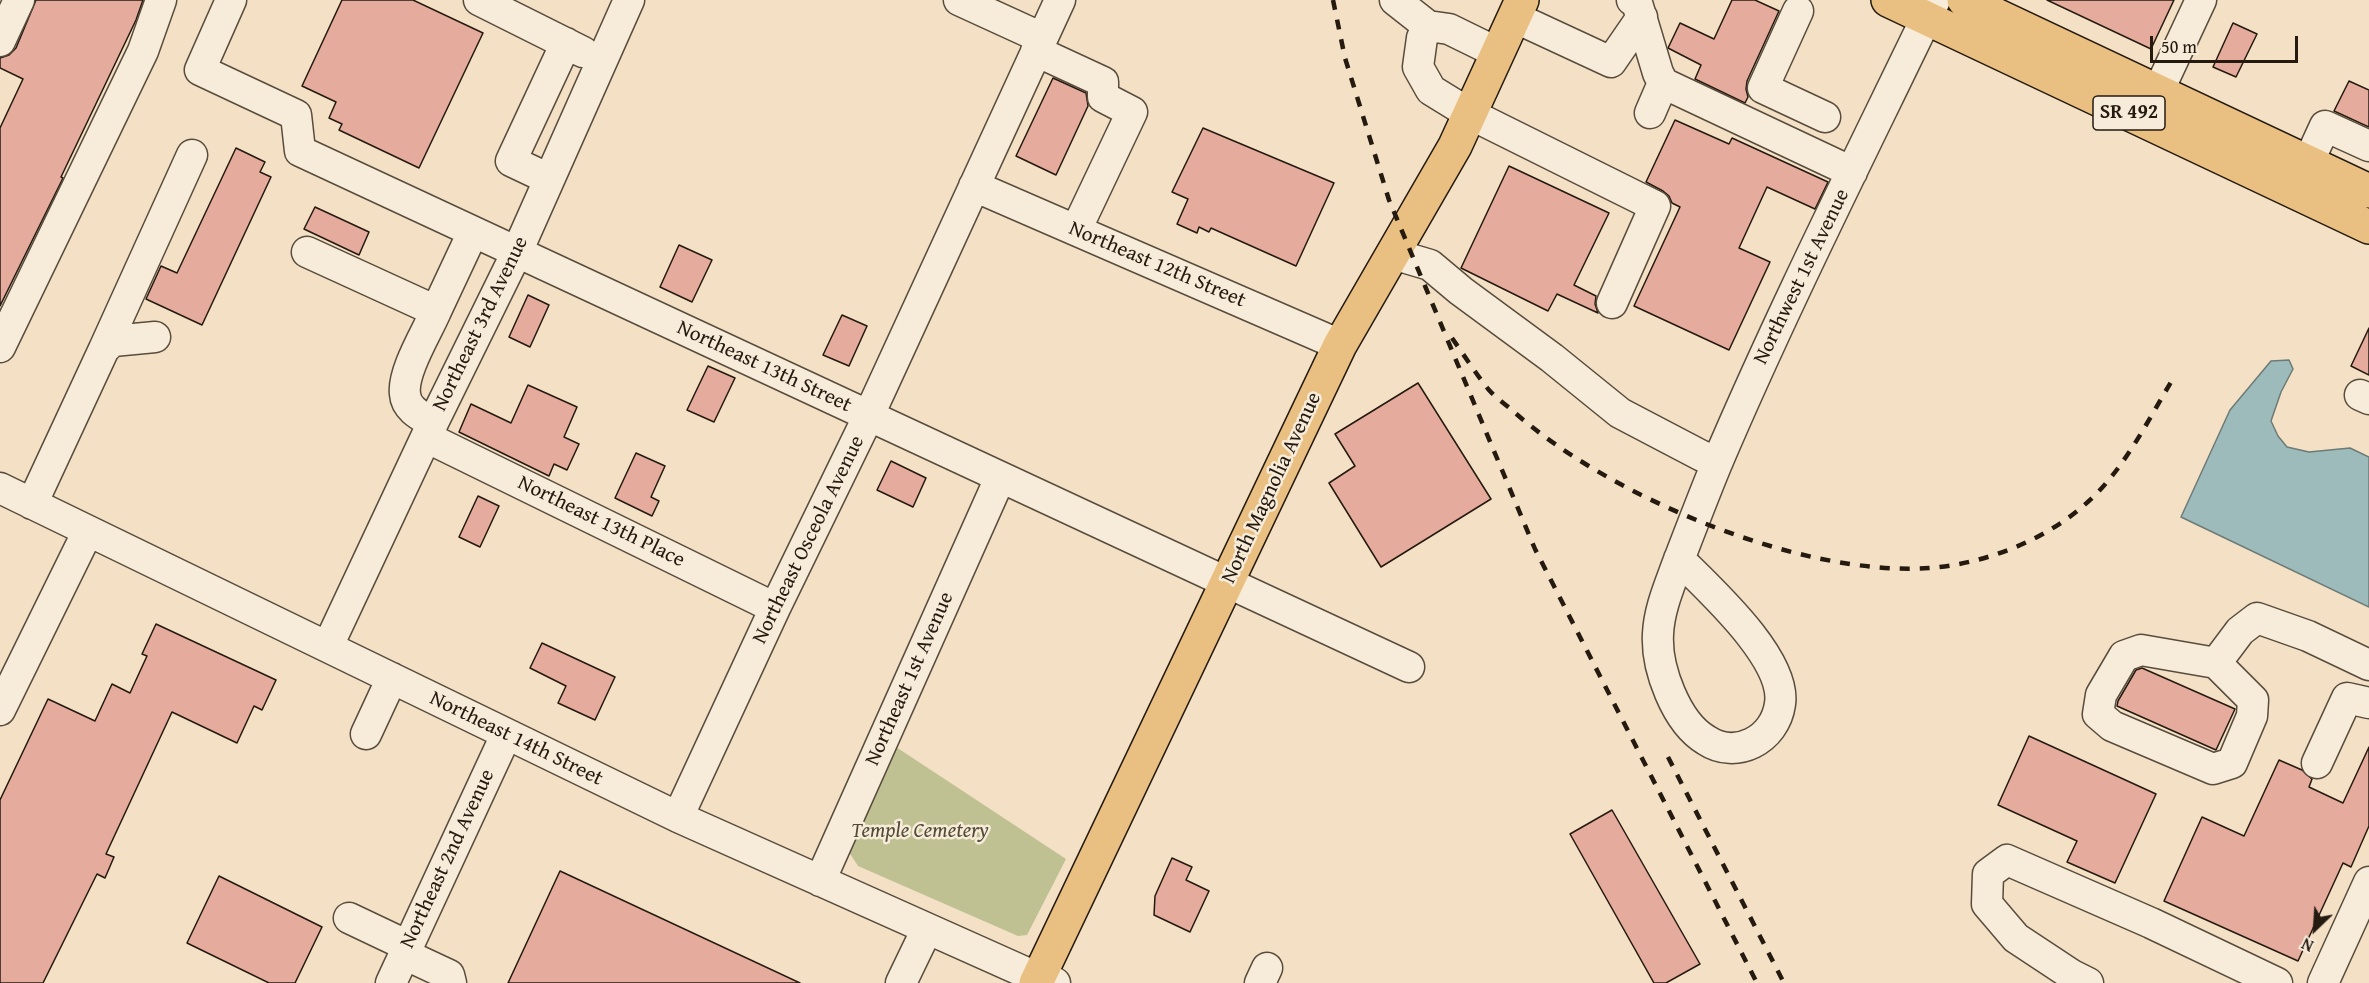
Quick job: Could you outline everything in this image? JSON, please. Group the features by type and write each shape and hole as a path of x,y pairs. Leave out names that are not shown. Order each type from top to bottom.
{"main road":[{"name":"SR 492","path":"1888,0 1930,9 2369,227"},
{"name":"SR 492","path":"1964,0 2369,192"},
{"name":"North Magnolia Avenue","path":"1043,981 1340,345 1455,146 1518,9"}],"street":[{"path":"0,41 19,0"},
{"path":"0,347 143,51 161,0"},
{"name":"Northeast 13th Street","path":"231,0 200,70 296,115 300,151 1409,667"},
{"path":"478,0 602,61"},
{"name":"Northeast 3rd Avenue","path":"328,646 429,430 517,252 629,0"},
{"path":"959,0 1103,82 1103,97 1132,112 1076,230"},
{"name":"Northeast Osceola Avenue","path":"678,817 775,608 869,415 1060,0"},
{"path":"1395,0 1428,26 1449,29 1498,53"},
{"path":"2158,92 2201,0"},
{"path":"1518,9 1611,62 1637,8"},
{"path":"1637,8 1663,83 1852,172"},
{"name":"Northwest 1st Avenue","path":"1679,559 1737,619 1763,652 1776,677 1780,698 1776,718 1763,735 1747,746 1730,750 1722,748 1702,738 1686,720 1664,676 1658,648 1660,613 1679,559 1718,460 1758,368 1930,9"},
{"path":"1798,11 1763,88 1825,117"},
{"path":"1428,26 1422,38 1418,67 1431,90 1470,114 1655,206 1612,303"},
{"path":"549,179 511,161 566,43"},
{"path":"1650,112 1663,83"},
{"path":"2308,163 2325,126 2369,146"},
{"path":"32,504 192,155"},
{"name":"Northeast 12th Street","path":"974,186 1340,345"},
{"name":"Northeast 13th Place","path":"473,232 407,376 405,395 414,412 429,430 775,608"},
{"path":"307,252 436,311"},
{"path":"1393,254 1430,265 1620,413 1702,456 1718,460"},
{"path":"104,349 113,340 155,337"},
{"name":"Northeast 1st Avenue","path":"820,881 1000,478"},
{"name":"Northeast 14th Street","path":"0,488 678,817 1043,981"},
{"path":"0,710 88,531"},
{"path":"2216,663 2240,631 2257,618 2308,636 2369,666"},
{"path":"2141,650 2216,663 2253,700 2252,716 2232,763 2213,769 2112,726 2098,714 2101,695 2124,656 2141,650"},
{"path":"366,734 392,678"},
{"path":"2318,763 2347,698 2369,703"},
{"name":"Northeast 2nd Avenue","path":"391,983 506,735"},
{"path":"2088,983 2016,938 1987,904 1988,874 2007,860 2151,923 2277,983"},
{"path":"2323,983 2369,882"},
{"path":"349,918 449,975 451,983"},
{"path":"901,983 927,929"}],"green space":[{"name":"Temple Cemetery","path":"896,747 1066,859 1027,935 1018,936 858,866 849,852"}],"water":[{"path":"2289,360 2293,369 2281,392 2271,421 2278,436 2287,447 2309,452 2350,448 2369,457 2369,607 2181,517 2230,410 2271,361"}],"building":[{"path":"36,0 143,0 136,20 61,177 63,178 0,306 0,128 23,79 0,68 0,58 9,55 16,48"},
{"path":"342,0 413,0 483,33 419,168 339,130 342,124 329,118 336,102 302,86"},
{"path":"1732,0 1755,0 1779,11 1747,81 1748,97 1745,103 1695,79 1701,65 1668,48 1680,23 1714,39"},
{"path":"2047,0 2174,0 2151,49"},
{"path":"2233,23 2257,34 2236,77 2213,67"},
{"path":"1053,78 1086,93 1088,106 1056,175 1016,156"},
{"path":"2349,81 2369,90 2369,127 2334,111"},
{"path":"1675,120 1729,144 1732,138 1828,182 1815,209 1767,187 1739,248 1770,262 1729,350 1634,306 1680,207 1672,203 1663,191 1646,182"},
{"path":"1203,128 1334,183 1296,266 1211,228 1209,232 1199,227 1197,233 1177,224 1188,199 1172,192"},
{"path":"236,148 265,162 260,172 271,177 202,325 146,299 161,266 177,273"},
{"path":"1509,166 1609,213 1574,285 1596,296 1595,304 1598,313 1557,294 1548,311 1461,268"},
{"path":"315,207 369,232 359,255 304,229"},
{"path":"679,245 712,260 692,302 660,287"},
{"path":"528,295 549,305 530,347 509,337"},
{"path":"842,315 867,326 849,366 823,355"},
{"path":"2369,328 2369,375 2351,366"},
{"path":"708,366 735,378 714,422 687,410"},
{"path":"1418,383 1491,499 1381,567 1329,483 1355,466 1335,434"},
{"path":"528,385 577,407 564,437 579,444 567,470 554,464 549,476 459,432 471,404 511,423"},
{"path":"636,453 665,466 651,497 659,501 652,516 615,498"},
{"path":"891,461 926,478 913,507 877,490"},
{"path":"478,496 499,506 480,547 459,537"},
{"path":"156,624 276,680 262,710 254,706 237,743 172,712 106,854 114,857 105,878 97,874 43,983 0,983 0,800 48,699 95,721 112,684 130,693 147,656 142,654"},
{"path":"542,643 615,677 595,720 558,703 566,686 530,668"},
{"path":"2142,668 2235,709 2216,750 2117,706 2136,670"},
{"path":"2029,736 2156,794 2115,883 2067,862 2077,841 1998,805"},
{"path":"2369,747 2369,826 2351,867 2343,863 2298,961 2164,901 2202,817 2244,836 2279,760 2302,770 2312,779 2309,787 2343,803"},
{"path":"1612,810 1700,964 1666,983 1654,983 1570,834"},
{"path":"1172,858 1192,867 1186,880 1209,891 1190,932 1154,915 1155,896"},
{"path":"560,871 800,983 508,983"},
{"path":"219,876 322,927 295,983 269,983 187,943"}],"railway":[{"path":"1333,0 1345,58 1389,200 1535,549 1757,983"},
{"path":"1452,338 1479,378 1495,396 1553,443 1600,473 1708,525 1766,545 1823,559 1878,567 1929,568 1970,562 2030,541 2066,520 2109,480 2132,448 2171,382"},
{"path":"1668,757 1784,983"}]}
